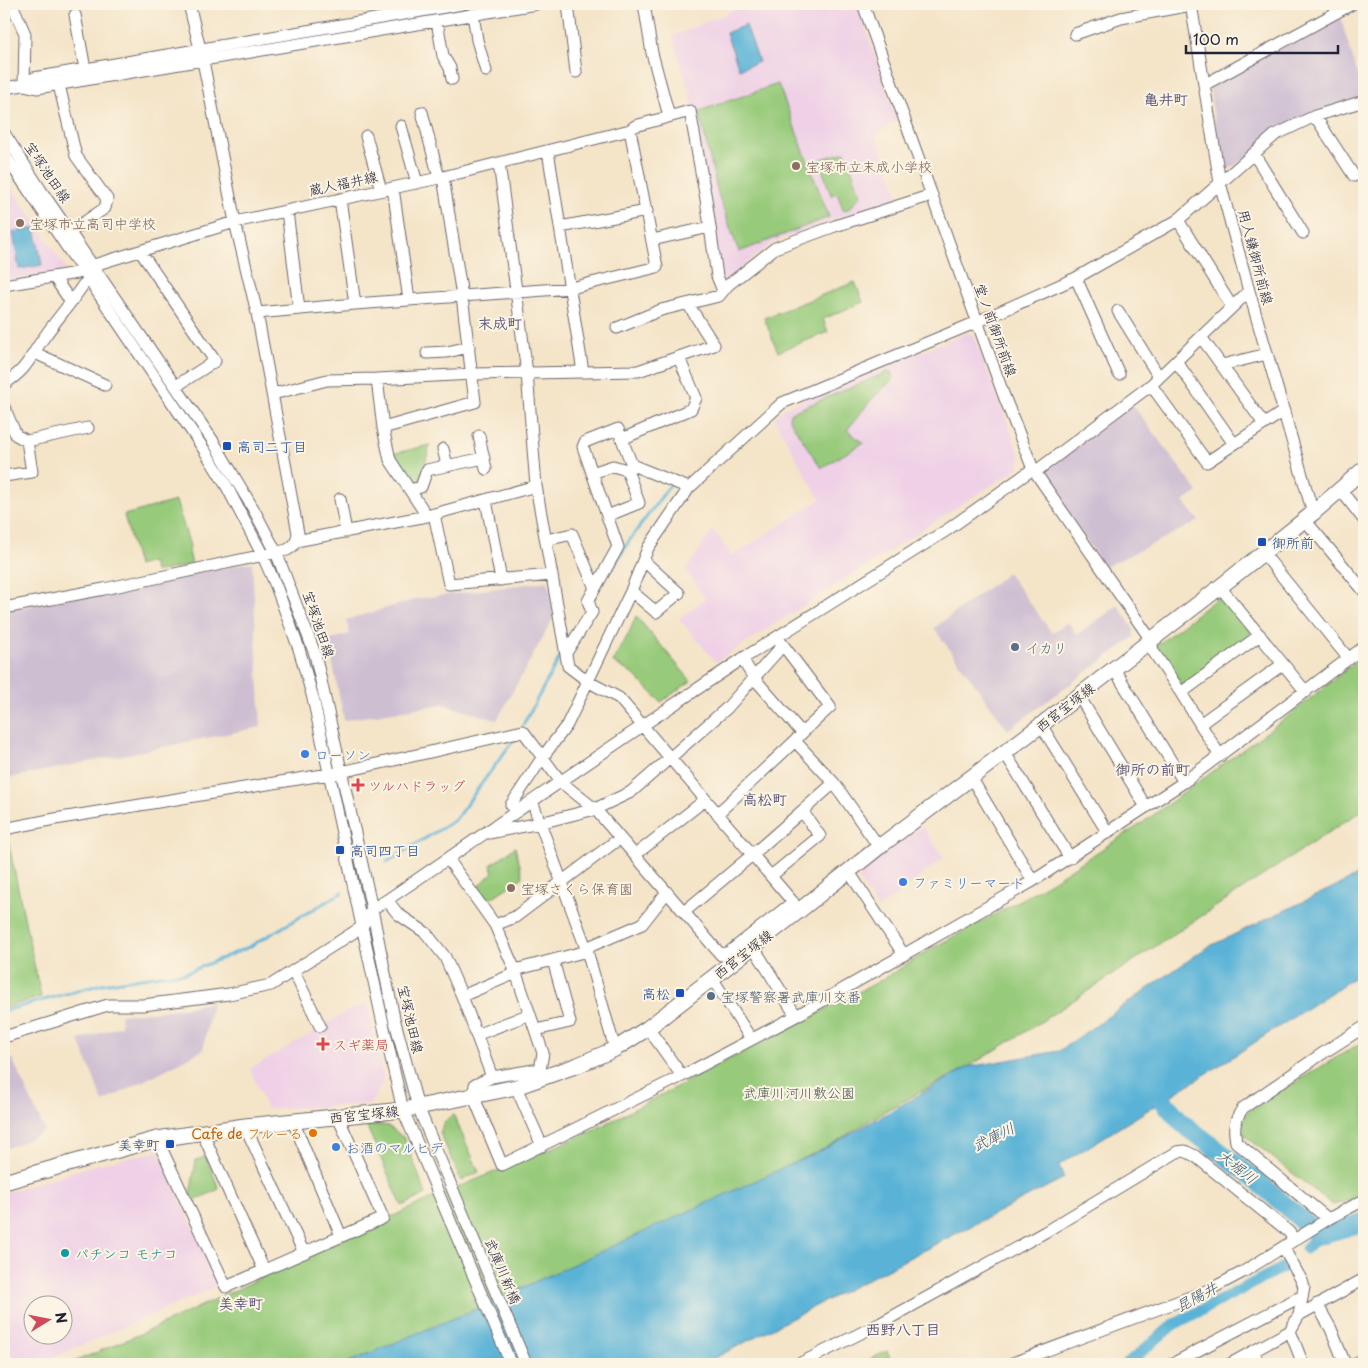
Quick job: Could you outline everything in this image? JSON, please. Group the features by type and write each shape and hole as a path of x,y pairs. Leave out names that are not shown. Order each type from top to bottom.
{"main road":[{"name":"西宮宝塚線","path":"4,1182 157,1139 245,1126 410,1109 516,1087 539,1075 615,1049 648,1028 753,946 796,906 849,872 879,847 1041,726 1263,553 1364,469"}],"street":[{"path":"12,4 25,34 24,85"},
{"path":"4,608 263,556 291,548 296,541 298,533 257,313 235,222 189,4"},
{"path":"24,85 34,78 199,49 405,9 462,4"},
{"path":"4,88 24,85 37,88 59,85 536,4"},
{"path":"568,4 576,72"},
{"path":"644,4 652,53 669,116"},
{"name":"堂ノ前御所前線","path":"863,4 977,322 1034,470 1151,640 1153,651 1220,756"},
{"path":"1204,85 1352,4"},
{"path":"1075,34 1121,18 1191,5"},
{"name":"用人鎌御所前線","path":"1191,5 1220,183 1284,411 1309,516"},
{"path":"473,14 477,40 486,71"},
{"path":"75,15 85,69"},
{"path":"437,21 443,56 450,68 452,79"},
{"path":"59,85 76,156 106,199 105,208 70,232"},
{"path":"511,805 542,758 567,725 631,591 648,548 689,488 782,403 977,322 1076,278 1178,220 1275,135 1315,116 1364,101"},
{"name":"蔵人福井線","path":"4,286 83,272 94,266 235,222 417,183 499,163 630,130 635,126 690,111 710,227"},
{"path":"383,428 475,402 462,296 441,177 422,112"},
{"path":"1315,116 1354,176"},
{"path":"401,126 417,183"},
{"path":"257,313 571,288 657,267 630,130"},
{"name":"宝塚池田線","path":"4,133 234,474 276,552 315,654 372,909 410,1109 452,1190"},
{"path":"366,136 381,190"},
{"path":"548,151 583,372"},
{"path":"4,154 206,451 263,556 299,648 312,698 362,926 410,1109"},
{"path":"1254,154 1303,233"},
{"path":"4,829 341,772 523,731 561,782 595,809 721,955 729,952 796,906 619,698 589,682 568,666 536,486 527,373 499,163"},
{"path":"393,188 409,300"},
{"path":"616,328 661,310 719,296 728,285 775,248 835,226 932,195"},
{"path":"340,199 355,304"},
{"path":"287,211 299,309"},
{"path":"560,226 647,211"},
{"path":"1178,220 1232,307"},
{"path":"652,240 710,227 717,276 723,291"},
{"path":"140,251 215,361 176,386"},
{"path":"54,277 71,302"},
{"path":"1076,278 1119,374"},
{"path":"4,384 27,365 44,338 83,285"},
{"path":"4,1037 108,1005 143,1005 229,994 271,986 362,926 372,909 642,726 742,659 780,641 1034,470 1155,381 1249,291"},
{"path":"272,394 327,380 473,374 638,371 714,345 688,304"},
{"path":"1118,311 1155,381 1208,462 1284,411"},
{"path":"1201,336 1264,424"},
{"path":"427,353 447,352 469,347"},
{"path":"35,353 105,385"},
{"path":"1222,366 1267,354"},
{"path":"622,439 691,409 696,398 679,358"},
{"path":"1176,361 1234,444"},
{"path":"377,379 383,428 390,460 430,515 449,584 552,575"},
{"path":"4,407 16,435 27,441 88,428"},
{"path":"566,652 592,612 588,601 618,547 607,516 583,447 585,442 618,429 639,503 607,516"},
{"path":"410,490 421,488 428,470 446,465 485,464 479,436"},
{"path":"4,476 32,472 27,441"},
{"path":"443,448 446,465"},
{"path":"592,473 613,466 629,467 689,488"},
{"path":"296,541 430,515 536,486"},
{"path":"1340,490 1364,520"},
{"path":"340,499 346,532"},
{"path":"486,500 501,580"},
{"path":"1309,516 1364,592"},
{"path":"546,540 572,534 595,588"},
{"path":"1263,553 1349,659"},
{"path":"631,591 656,612 679,593 644,561"},
{"path":"1220,587 1306,692"},
{"path":"1181,693 1260,635"},
{"path":"485,834 595,809 631,792 728,708 754,678 780,641"},
{"path":"717,814 830,707 780,641"},
{"path":"448,859 495,925 515,971 543,1052 539,1075 492,1077 475,1085 473,1095 502,1165 682,1076 796,1016 1033,881 1184,782 1364,647"},
{"path":"742,659 879,847"},
{"path":"1200,724 1283,664"},
{"path":"1114,669 1184,782"},
{"path":"1079,696 1146,807"},
{"path":"1041,726 1108,833"},
{"path":"1006,753 1070,858"},
{"path":"972,779 1033,881"},
{"path":"684,912 834,784"},
{"path":"635,855 705,800"},
{"path":"532,802 586,949 615,1049"},
{"path":"771,876 820,836 802,811"},
{"path":"495,925 515,917 620,838"},
{"path":"849,872 904,955"},
{"path":"462,996 515,971 586,949 642,924 667,892"},
{"path":"387,900 398,914 426,933 445,957 462,996 492,1077"},
{"path":"753,946 796,1016"},
{"path":"536,1030 570,1022 553,960"},
{"path":"294,972 320,1026"},
{"path":"712,978 751,1039"},
{"path":"476,1035 530,1014"},
{"path":"1326,1220 1236,1142 1234,1129 1236,1118 1243,1108 1364,1027"},
{"path":"648,1028 682,1076"},
{"path":"516,1087 542,1146"},
{"name":"武庫川新橋","path":"410,1109 440,1197 511,1364"},
{"path":"157,1139 226,1287 383,1218 338,1117"},
{"path":"293,1121 341,1236"},
{"path":"245,1126 304,1253"},
{"path":"202,1132 264,1270"},
{"path":"799,1364 881,1323 1045,1232 1177,1152 1185,1151 1195,1156 1297,1239"},
{"name":"武庫川新橋","path":"452,1190 526,1364"},
{"path":"1010,1364 1209,1290 1326,1220 1364,1200"},
{"path":"1230,1364 1290,1332 1299,1315 1304,1287 1283,1247"},
{"path":"1299,1315 1364,1279"},
{"path":"1172,1364 1302,1296"},
{"path":"1317,1304 1332,1329 1345,1364"},
{"path":"1290,1332 1303,1364"},
{"path":"1254,1352 1258,1364"},
{"path":"1354,1364 1364,1359"}],"shaded area":[{"name":"宝塚市立末成小学校","path":"748,4 857,4 897,120 876,135 900,199 834,219 772,243 722,283 694,109 673,36"},
{"path":"1339,13 1364,96 1315,111 1223,173 1209,87"},
{"name":"宝塚市立高司中学校","path":"4,176 67,270 4,280"},
{"path":"967,333 973,335 1021,458 1018,468 716,662 679,619 705,599 686,570 713,529 732,556 820,500 774,418 786,407"},
{"path":"1132,404 1198,492 1183,502 1199,521 1105,567 1060,503 1043,472"},
{"path":"252,562 261,727 4,779 4,611"},
{"path":"1008,573 1052,633 1068,622 1077,635 1118,605 1134,630 1134,637 1008,730 934,628"},
{"path":"548,581 554,617 497,720 442,704 344,720 328,640 350,634 346,620 417,599"},
{"path":"922,826 944,858 878,909 857,876"},
{"path":"212,1002 203,1050 103,1102 79,1040 121,1026 120,1015 179,1009"},
{"path":"367,1002 384,1082 370,1104 267,1109 250,1069 350,1010"},
{"path":"12,1058 45,1131 4,1150 4,1059"},
{"path":"158,1151 218,1282 216,1287 38,1364 4,1364 4,1193 95,1165"}],"green space":[{"path":"778,84 829,217 739,252 718,194 699,111"},
{"path":"845,152 861,195 851,207 844,211 837,193 831,195 819,160"},
{"path":"855,282 863,302 823,319 828,332 778,352 764,318"},
{"path":"890,371 894,378 871,400 847,430 863,443 821,468 789,419 790,413"},
{"path":"430,445 419,485 412,486 392,454"},
{"path":"176,501 190,546 189,551 192,565 155,572 152,562 138,566 124,515"},
{"path":"1221,595 1253,635 1182,686 1156,646"},
{"path":"636,616 691,681 661,702 634,675 613,662"},
{"name":"武庫川河川敷公園","path":"1364,655 1364,809 1033,1027 968,1067 890,1108 824,1149 628,1241 352,1364 69,1364 152,1329 430,1199 590,1132 878,982 938,945 1054,880 1141,824 1290,715"},
{"path":"4,836 7,836 41,997 4,1008"},
{"path":"515,847 523,877 487,901 478,887 493,872 491,865"},
{"path":"1364,1041 1364,1192 1352,1199 1333,1205 1238,1130 1249,1110"},
{"path":"453,1114 479,1172 461,1181 440,1133 444,1123"},
{"path":"366,1125 388,1126 404,1138 426,1194 402,1206"},
{"path":"206,1157 219,1189 194,1201 190,1195 196,1160"},
{"path":"887,1351 893,1364 860,1364"}],"water":[{"path":"746,25 759,62 739,69 726,33"},
{"path":"35,228 42,265 19,269 13,232"},
{"name":"武庫川","path":"1364,869 1364,971 1214,1069 1059,1165 1064,1178 703,1364 344,1364 478,1308 824,1149 968,1067 1059,1051 1206,948 1355,877"}],"waterway":[{"path":"344,31 503,4"},
{"path":"612,569 629,541 670,485"},
{"path":"523,725 561,655"},
{"path":"387,862 455,820 515,738"},
{"path":"4,1011 102,984 186,973 249,947 343,892"},
{"name":"大堀川","path":"1147,1082 1182,1123 1249,1174 1319,1235 1364,1222"},
{"name":"昆陽井","path":"1306,1249 1319,1235"},
{"name":"昆陽井","path":"1127,1364 1173,1325 1286,1266"}],"place":[{"name":"宝塚市立末成小学校","path":"796,166"},
{"name":"宝塚市立高司中学校","path":"20,223"},
{"name":"高司二丁目","path":"227,446"},
{"name":"御所前","path":"1262,542"},
{"name":"イカリ","path":"1015,647"},
{"name":"ローソン","path":"305,754"},
{"name":"ツルハドラッグ","path":"358,785"},
{"name":"高司四丁目","path":"340,850"},
{"name":"ファミリーマート","path":"903,882"},
{"name":"宝塚さくら保育園","path":"511,888"},
{"name":"高松","path":"680,993"},
{"name":"宝塚警察署武庫川交番","path":"711,996"},
{"name":"スギ薬局","path":"323,1044"},
{"name":"Cafe de フルーる","path":"313,1133"},
{"name":"美幸町","path":"170,1144"},
{"name":"お酒のマルヒデ","path":"336,1147"},
{"name":"パチンコ モナコ","path":"65,1253"}],"district":[{"name":"亀井町","path":"1166,98"},
{"name":"末成町","path":"500,322"},
{"name":"御所の前町","path":"1153,768"},
{"name":"高松町","path":"765,798"},
{"name":"美幸町","path":"241,1302"},
{"name":"西野八丁目","path":"903,1328"}]}
